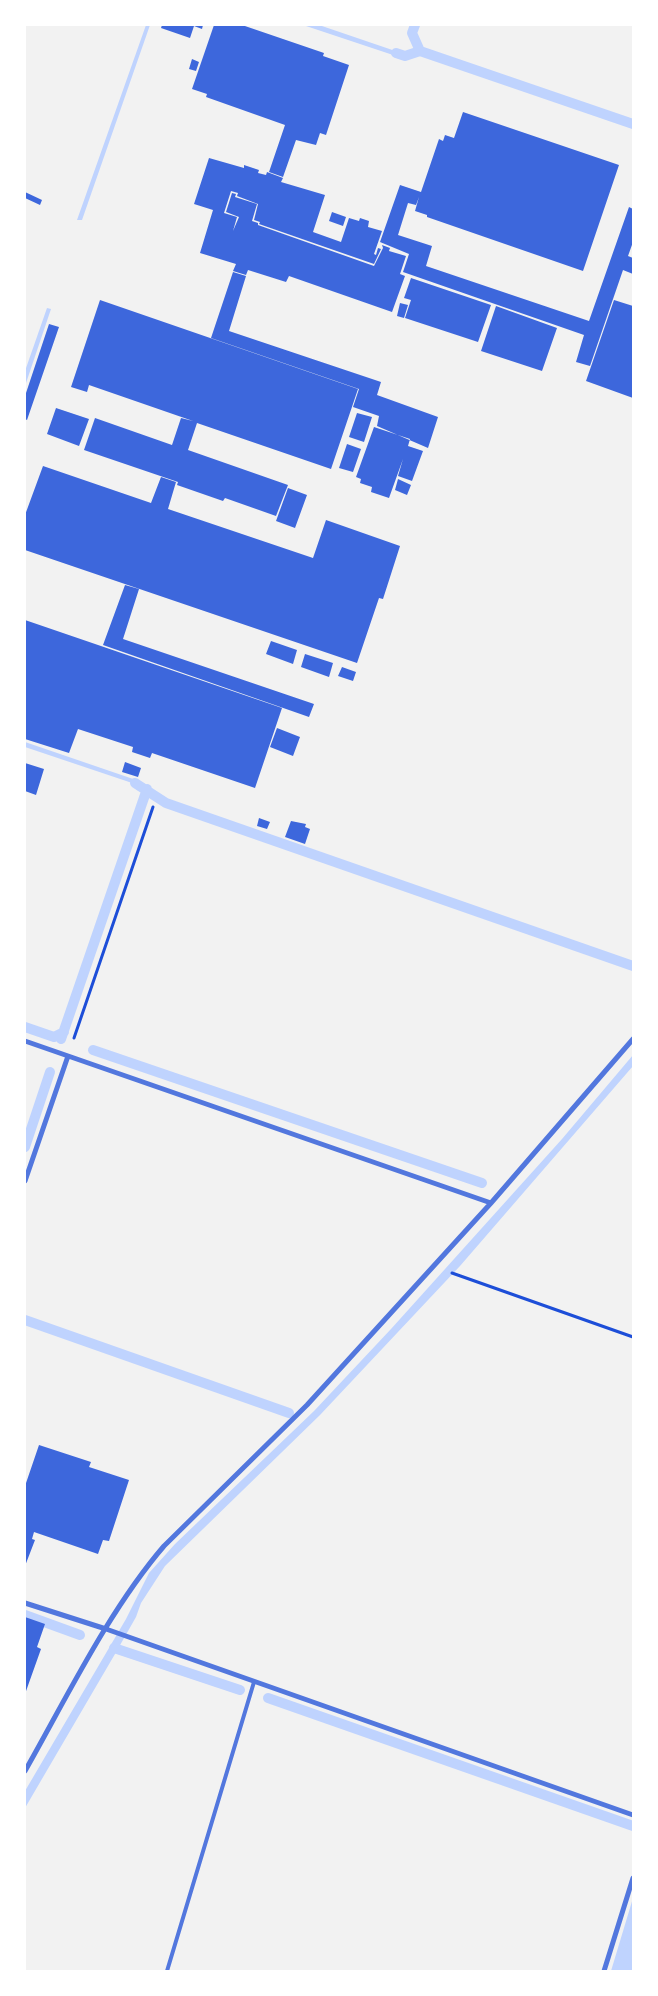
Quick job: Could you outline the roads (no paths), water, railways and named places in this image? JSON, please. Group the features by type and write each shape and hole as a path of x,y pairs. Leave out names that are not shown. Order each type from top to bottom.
{"street":[{"path":"25,1771 106,1629 140,1575 164,1546 307,1405 491,1203 633,1040"},
{"path":"25,1041 491,1203"},
{"path":"25,1181 68,1056"},
{"path":"25,1603 106,1629 633,1815"},
{"path":"604,1971 633,1878"}],"lane":[{"path":"167,1971 254,1682"}],"water":[{"path":"146,25 150,25 82,220 77,220"},
{"path":"303,25 319,25 410,56 405,59"},
{"path":"47,308 51,309 25,386 25,371"},
{"path":"25,742 139,781 147,788 25,747"},
{"path":"633,1055 633,1066 460,1266 320,1415 165,1566 141,1603 136,1617 25,1808 25,1791 126,1619 149,1573 175,1544 314,1411 391,1329 562,1139"},
{"path":"633,1898 633,1971 611,1971"}],"waterway":[{"path":"396,53 405,56 420,51 412,33 415,25"},
{"path":"420,51 633,124"},
{"path":"135,783 166,803 633,966"},
{"path":"61,1039 147,789"},
{"path":"25,1027 54,1037 64,1032"},
{"path":"93,1050 482,1183"},
{"path":"25,1147 50,1072"},
{"path":"25,1320 289,1413"},
{"path":"25,1615 80,1635"},
{"path":"114,1648 240,1690"},
{"path":"268,1698 633,1826"}]}
